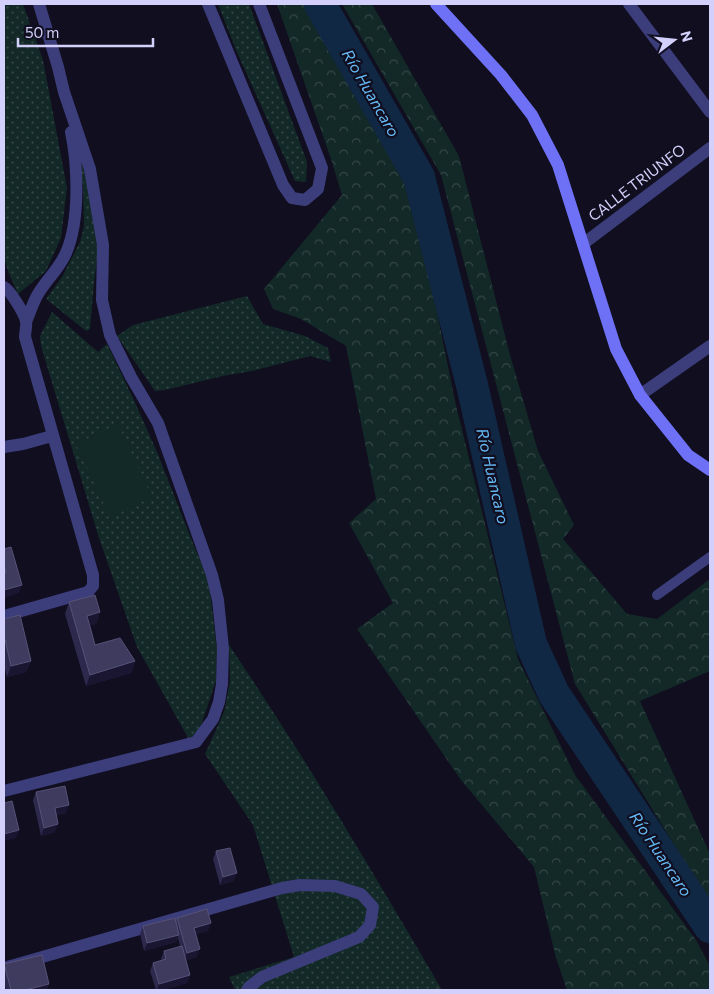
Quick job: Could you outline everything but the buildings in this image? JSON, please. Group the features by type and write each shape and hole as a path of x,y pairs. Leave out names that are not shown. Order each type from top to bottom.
{"street":[{"path":"4,616 88,592 93,586 92,575 24,337 26,322 38,294 60,264 75,224 76,172 74,150 64,92 39,4"},
{"path":"208,4 282,185 292,198 305,200 318,189 322,168 259,4"},
{"path":"436,4 501,75 532,115 558,165 616,349 640,395 688,455 710,470"},
{"path":"631,4 710,112"},
{"path":"4,791 196,742 213,719 219,702 222,684 222,632 218,600 212,575 158,423 131,377 110,335 102,300 104,245 98,210 90,169 64,92"},
{"name":"CALLE TRIUNFO","path":"583,244 710,148"},
{"path":"4,287 7,288 14,299 26,322"},
{"path":"640,395 710,346"},
{"path":"4,447 52,436"},
{"path":"4,968 282,888 300,885 335,886 361,894 372,908 370,925 359,937 262,977 245,989"}],"lane":[{"path":"657,595 710,557"}],"green space":[{"path":"4,4 23,4 43,60 67,188 61,238 46,271 18,294 4,256"},
{"path":"218,4 249,4 307,162 306,182 295,181 236,50"},
{"path":"277,4 311,4 402,170 417,213 455,401 518,659 575,775 696,940 710,966 710,990 567,990 556,958 534,867 461,780 357,629 393,603 349,523 376,499 346,346 301,319 273,309 264,289 342,195"},
{"path":"342,4 372,4 459,156 510,355 538,451 574,525 563,539 627,614 657,619 710,579 710,671 640,701 710,854 710,903 575,684 441,175"},
{"path":"80,142 99,245 90,329 86,331 46,299 62,277 80,242 84,226 83,186 78,148"},
{"path":"247,296 263,324 305,336 328,348 331,362 310,356 252,371 155,391 117,336 133,325"},
{"path":"52,312 98,352 107,344 157,452 194,546 208,576 217,649 216,681 198,734 191,743 137,647 99,538 41,346 40,336"},
{"path":"118,424 152,497 110,517 76,444"},
{"path":"229,645 312,773 442,990 235,990 229,977 294,957 253,825 205,754 224,712 230,681"}],"waterway":[{"name":"Río Huancaro","path":"320,4 419,177 472,385 531,644 554,694 710,927"}]}
